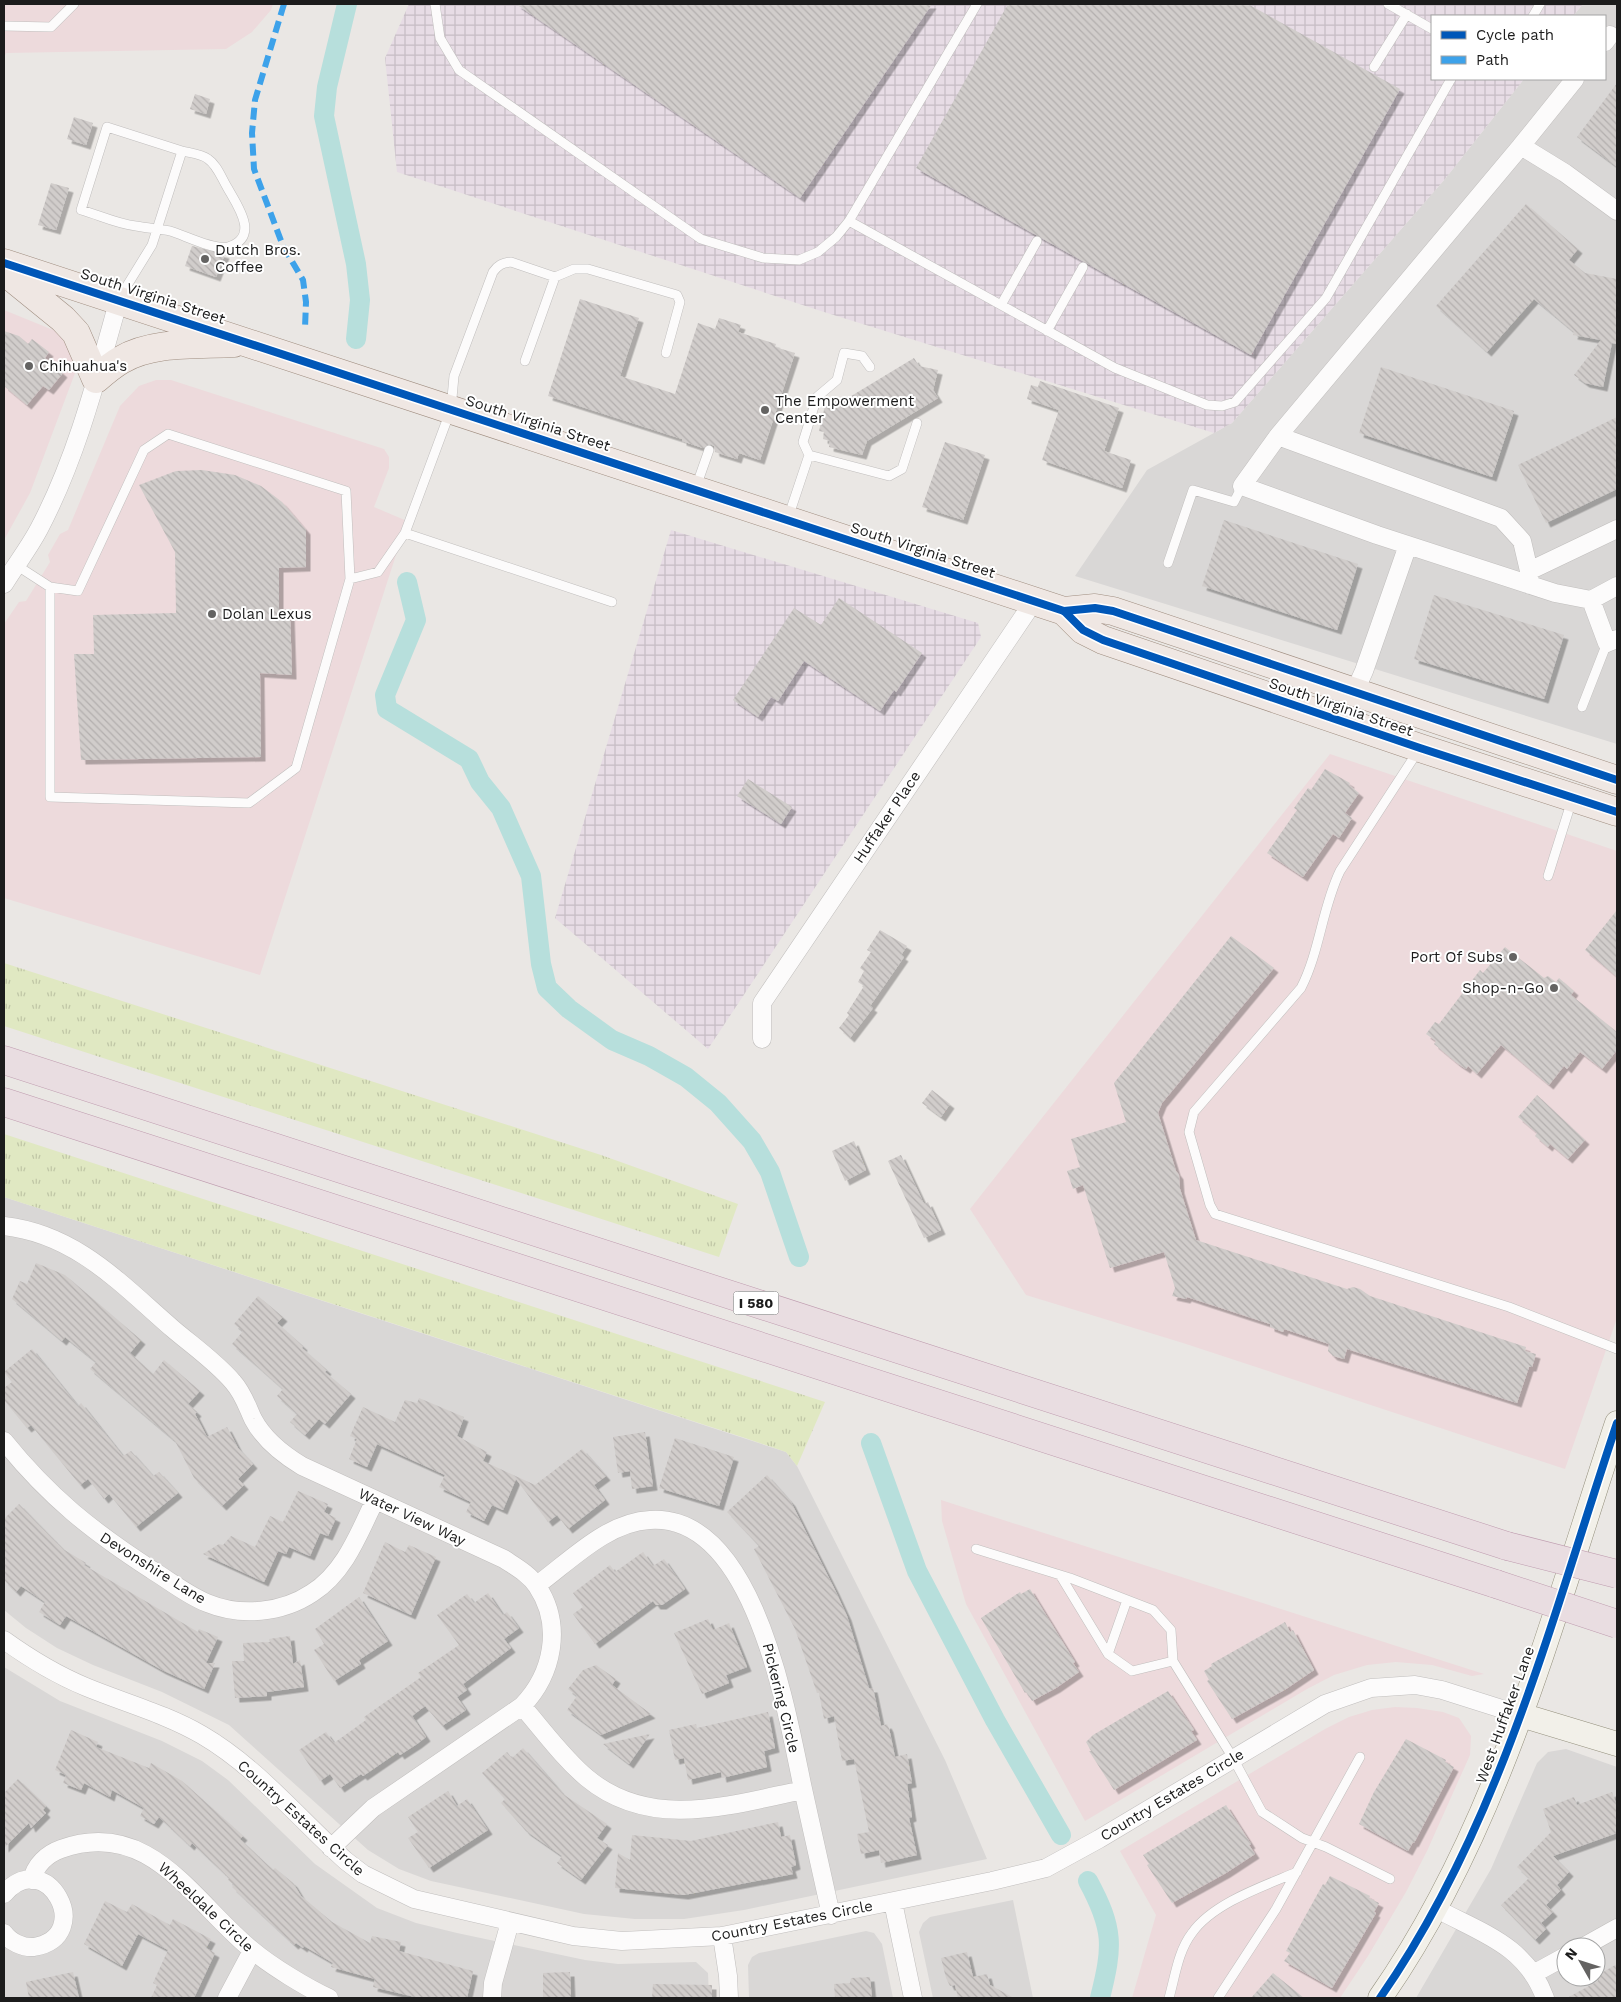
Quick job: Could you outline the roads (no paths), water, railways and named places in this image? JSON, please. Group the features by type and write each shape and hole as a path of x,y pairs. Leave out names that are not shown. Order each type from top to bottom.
{"highway":[{"name":"I 580","path":"4,1060 1507,1546 1617,1574"},
{"name":"I 580","path":"4,1102 1617,1624"}],"main road":[{"name":"South Virginia Street","path":"4,263 119,299 1064,611 1095,608 1113,612 1617,780"},
{"path":"4,271 63,319 76,333 96,378 121,360 152,350 250,343"},
{"name":"South Virginia Street","path":"1064,611 1083,630 1103,640 1420,748 1594,804 1617,816"}],"street":[{"path":"1574,80 1278,436 1242,486 1408,545 1530,578 1555,593 1591,600 1617,586"},
{"path":"1521,146 1565,172 1617,211"},
{"path":"4,584 39,530 62,480 81,430 119,299"},
{"path":"1278,436 1501,518 1522,542 1530,578"},
{"path":"1530,578 1617,529"},
{"path":"1354,693 1364,671 1408,545"},
{"path":"1591,600 1612,641"},
{"name":"Huffaker Place","path":"762,1039 762,1003 1034,601"},
{"name":"Water View Way","path":"4,1226 46,1234 92,1260 227,1375 245,1400 254,1420 267,1438 283,1454 302,1466 504,1559 522,1570 537,1585 550,1616 553,1633 551,1655 545,1674 534,1694 522,1706 373,1808 331,1848"},
{"name":"West Huffaker Lane","path":"1380,1998 1435,1908 1479,1821 1503,1764 1617,1424"},
{"name":"Devonshire Lane","path":"4,1441 40,1484 87,1526 187,1592 208,1603 232,1609 254,1612 276,1609 296,1603 314,1593 329,1580 344,1562 375,1500"},
{"name":"Pickering Circle","path":"537,1585 598,1539 615,1529 633,1523 650,1520 670,1521 692,1530 709,1540 732,1570 764,1634 778,1676 831,1915"},
{"name":"Country Estates Circle","path":"4,1640 25,1655 85,1687 176,1722 202,1736 250,1770 331,1848 362,1874 407,1897 573,1936 622,1941 722,1936 893,1902 1046,1868 1099,1839 1325,1704 1371,1688 1415,1685 1442,1690 1520,1715"},
{"path":"522,1706 586,1777 619,1798 652,1809 703,1810 803,1790"},
{"path":"1520,1715 1617,1744"},
{"name":"Wheeldale Circle","path":"32,1880 38,1864 54,1852 75,1844 96,1841 119,1843 137,1848 176,1876 252,1951 329,1998"},
{"path":"4,1894 10,1887 22,1881 32,1880 49,1885 59,1895 64,1909 63,1922 57,1935 46,1944 32,1947 18,1945 4,1933"},
{"path":"893,1902 913,1998"},
{"path":"1435,1908 1507,1946 1522,1958 1535,1973 1545,1998"},
{"path":"492,1998 493,1984 510,1922"},
{"path":"1601,1937 1617,1928"},
{"path":"722,1936 729,1998"},
{"path":"227,1998 252,1951"},
{"path":"1535,1973 1556,1961"}],"lane":[{"path":"4,26 51,27 74,4"},
{"path":"435,4 440,38 459,70 701,239 763,258 799,260 818,252 836,237 849,221 977,4"},
{"path":"1388,4 1431,28"},
{"path":"1534,15 1540,4"},
{"path":"1374,68 1406,14"},
{"path":"849,221 1115,368 1207,405 1222,406 1235,402 1326,298 1450,80"},
{"path":"107,127 182,151 206,157 214,164 246,222 245,233 237,243 226,247 156,228 134,226 81,210 107,127"},
{"path":"119,299 152,245 182,151"},
{"path":"1001,305 1037,241"},
{"path":"350,579 378,572 405,533 451,409 454,376 496,268 499,265 511,262 555,277 574,269 588,269 677,295 680,302 666,352"},
{"path":"1047,331 1083,267"},
{"path":"525,361 555,277"},
{"path":"787,520 809,455 803,442 817,396 837,380 844,354 862,356 870,367"},
{"path":"809,455 889,476 902,469 917,423"},
{"path":"16,565 50,587 78,591 144,450 168,434 346,491 350,579 296,768 249,803 50,797 50,587"},
{"path":"695,490 709,450"},
{"path":"1168,562 1193,490 1234,502 1242,486"},
{"path":"405,533 612,602"},
{"path":"1582,707 1612,641"},
{"path":"1420,748 1340,870 1331,888 1310,969 1301,988 1194,1112 1189,1132 1210,1205 1215,1214 1509,1307 1617,1349"},
{"path":"1548,876 1594,804"},
{"path":"976,1549 1060,1575 1153,1610 1171,1630 1173,1661 1233,1758 1262,1812 1302,1838 1390,1879"},
{"path":"1060,1575 1108,1654 1132,1671 1173,1661"},
{"path":"1108,1654 1127,1600"},
{"path":"1218,1998 1276,1909 1360,1757"},
{"path":"1169,1998 1180,1958 1192,1933 1212,1915 1240,1897 1297,1872"}],"waterway":[{"path":"347,4 327,87 324,116 356,264 360,300 356,339"},
{"path":"407,582 416,620 385,695 387,709 469,759 480,782 501,808 531,876 541,964 547,988 569,1009 612,1040 649,1056 686,1077 718,1103 752,1141 770,1172 799,1257"},
{"path":"871,1443 917,1571 995,1720 1061,1835"},
{"path":"1088,1881 1103,1912 1109,1938 1107,1965 1100,1998"}],"place":[{"name":"Dutch Bros. Coffee","path":"205,259"},
{"name":"Chihuahua's","path":"29,366"},
{"name":"The Empowerment Center","path":"765,410"},
{"name":"Dolan Lexus","path":"212,614"},
{"name":"Port Of Subs","path":"1513,957"},
{"name":"Shop-n-Go","path":"1554,988"}]}
